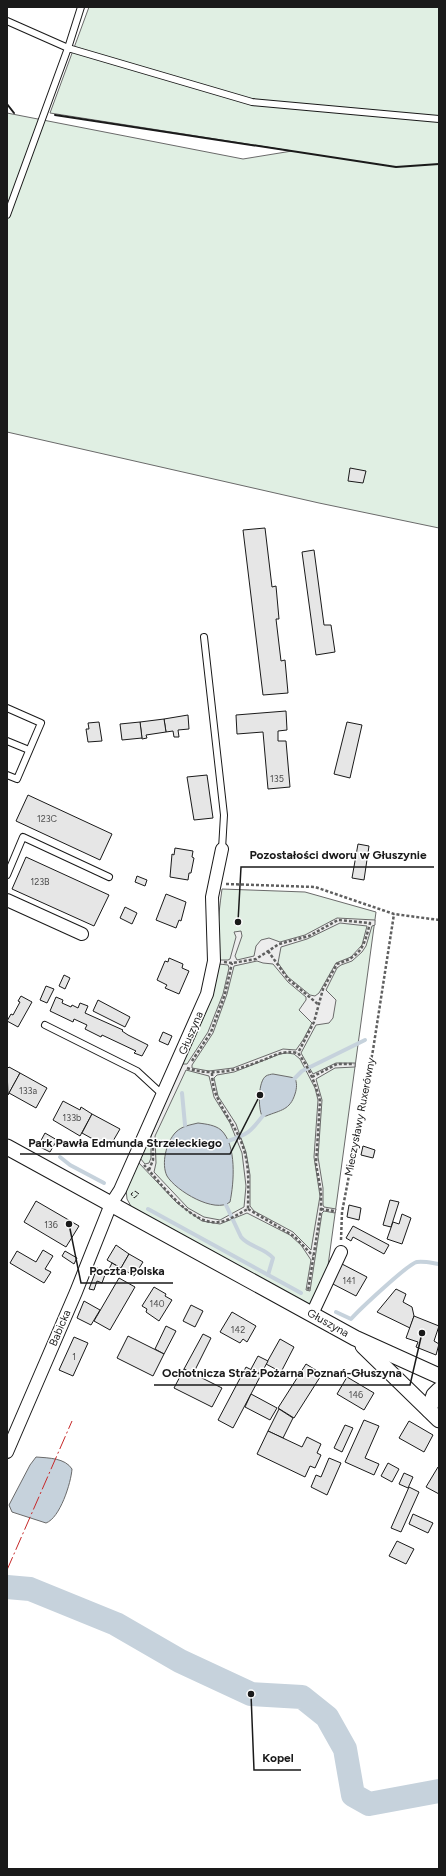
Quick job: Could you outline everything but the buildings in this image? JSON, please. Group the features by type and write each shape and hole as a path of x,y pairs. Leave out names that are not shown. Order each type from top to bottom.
{"street":[{"name":"Głuszyna","path":"111,1204 120,1190 163,1095 182,1066 207,994 214,961 212,897 222,849"},
{"path":"7,900 82,934"},
{"name":"Głuszyna","path":"7,1147 355,1338 439,1376"},
{"name":"Babicka","path":"7,1452 76,1292 111,1204"},
{"path":"308,1312 341,1252"},
{"name":"Głuszyna","path":"355,1338 434,1415"},
{"path":"434,1415 434,1395 439,1390"}],"lane":[{"path":"7,215 82,7"},
{"path":"7,20 68,48 252,102 439,119"},
{"path":"204,637 224,815 222,849"},
{"path":"7,708 41,723 17,779 7,774"},
{"path":"7,741 30,750"},
{"path":"7,875 23,837 109,877"},
{"path":"46,1025 137,1071 163,1095"}],"path":[{"path":"215,884 315,888 394,914 439,920"},
{"name":"Mieczysławy Ruxerówny","path":"341,1252 342,1212 373,1050 394,914"},
{"path":"214,961 232,963 256,959 279,944 310,936 338,920 370,922 364,946 351,959 337,964 324,988 310,1032 298,1053"},
{"path":"268,951 288,979 319,1005"},
{"path":"232,963 226,994 211,1032 182,1066 198,1072 212,1073 232,1070 280,1052 298,1053"},
{"path":"298,1053 312,1077 318,1091 320,1101 316,1164 321,1192 321,1209 313,1257 308,1312"},
{"path":"312,1077 337,1064 354,1064"},
{"path":"212,1073 214,1089 237,1133 244,1150 247,1171 248,1209"},
{"path":"135,1156 181,1205 195,1215 215,1222 227,1219 248,1209"},
{"path":"248,1209 294,1236 313,1257"},
{"path":"321,1209 334,1211"}],"green space":[{"path":"89,7 439,7 439,528 319,503 7,432 7,113 243,159 292,151 50,113"},
{"path":"222,889 305,892 376,912 327,1273 312,1306 132,1208 127,1199 126,1189 212,995 217,972 218,922"}],"shaded area":[{"path":"337,918 375,920 375,925 372,926 366,946 362,952 352,961 337,968 326,990 336,1000 333,1018 329,1023 316,1025 301,1053 313,1074 336,1063 355,1063 355,1067 335,1068 316,1079 322,1100 318,1157 323,1188 323,1205 324,1207 336,1209 335,1213 324,1211 322,1213 310,1291 306,1290 311,1260 301,1245 290,1235 247,1213 220,1224 202,1221 177,1203 138,1162 140,1158 145,1164 149,1163 151,1158 151,1136 182,1064 187,1064 208,1032 223,994 229,968 228,965 219,964 219,960 230,959 236,937 234,932 241,931 242,936 235,956 237,960 254,956 256,946 261,940 269,938 280,942 305,935","holes":["340,923 367,926 362,945 351,957 336,963 319,993 315,996 310,995 288,977 278,963 281,947 307,939","257,961 273,964 288,982 306,997 306,1000 299,1010 312,1023 296,1050 283,1049 233,1068 209,1071 192,1068 192,1065 213,1033 227,994 234,966","280,1054 294,1054 300,1059 315,1088 318,1100 314,1157 320,1196 311,1250 293,1232 254,1211 250,1206 250,1175 246,1152 236,1124 218,1096 214,1078 217,1075 234,1072","186,1070 209,1076 214,1097 230,1123 242,1153 246,1186 244,1207 220,1220 204,1217 188,1208 154,1172 156,1163 155,1136"]},
{"path":"273,1074 295,1078 296,1092 293,1099 284,1109 266,1116 262,1116 259,1101 261,1083 266,1076"},
{"path":"198,1123 219,1128 230,1145 233,1164 233,1185 230,1202 223,1205 206,1203 187,1194 172,1182 165,1171 164,1165 167,1147 172,1136 181,1128"},
{"path":"36,1457 51,1458 61,1461 69,1465 72,1469 64,1499 56,1514 46,1523 12,1512 9,1505 30,1465"}],"waterway":[{"path":"292,1081 302,1071 365,1040"},
{"path":"182,1093 185,1125"},
{"path":"228,1141 247,1133 266,1112"},
{"path":"60,1157 70,1165 104,1183"},
{"path":"226,1205 241,1237 273,1258 268,1275"},
{"path":"148,1209 301,1293"},
{"path":"336,1312 351,1319 412,1264 417,1262 439,1264"},
{"path":"7,1587 30,1589 116,1624 180,1661 251,1694 302,1697 327,1717 345,1749 353,1795 369,1804 439,1791"}],"fence":[{"path":"135,1191 139,1194 134,1198 131,1194 135,1191"}],"wall":[{"path":"7,104 14,113"},
{"path":"55,115 396,167 439,164"}],"power":[{"path":"7,1570 72,1421"}],"place":[{"name":"Pozostałości dworu w Głuszynie","path":"238,922"},
{"name":"Park Pawła Edmunda Strzeleckiego","path":"260,1095"},
{"name":"Poczta Polska","path":"69,1224"},
{"name":"Ochotnicza Straż Pożarna Poznań-Głuszyna","path":"422,1333"},
{"name":"Kopel","path":"251,1694"}]}
